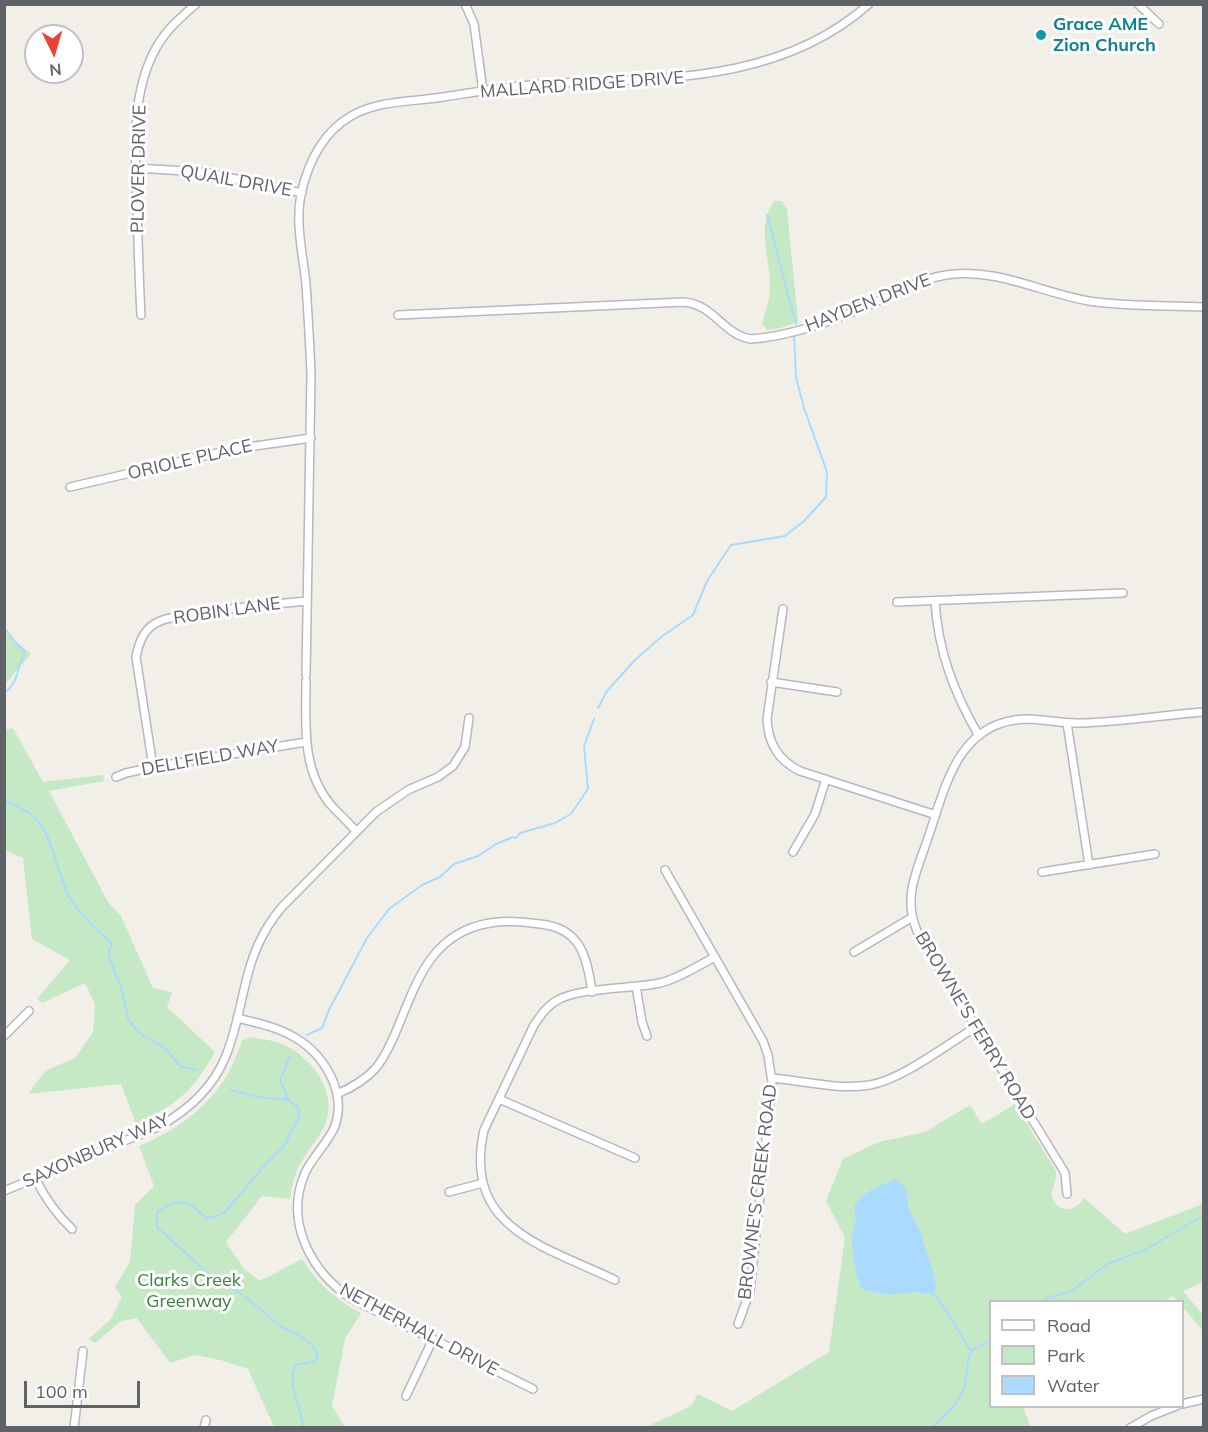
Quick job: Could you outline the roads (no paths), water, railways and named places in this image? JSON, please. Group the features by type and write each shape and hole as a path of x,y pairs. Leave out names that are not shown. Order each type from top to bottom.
{"street":[{"name":"PLOVER DRIVE","path":"141,315 135,168 138,102 148,66 164,36 174,23 196,4"},
{"path":"465,4 474,24 483,91"},
{"name":"MALLARD RIDGE DRIVE","path":"356,831 330,804 319,785 310,765 306,742 310,332 298,213 309,168 321,143 337,126 352,116 377,106 540,84 659,80 733,70 763,63 808,45 842,26 869,4"},
{"path":"1138,4 1159,24"},
{"name":"QUAIL DRIVE","path":"135,168 203,172 302,193"},
{"name":"HAYDEN DRIVE","path":"398,315 684,302 706,309 730,331 743,338 752,339 820,324 842,317 922,281 960,273 1001,278 1091,301 1203,307"},
{"name":"ORIOLE PLACE","path":"70,487 225,451 310,438"},
{"path":"897,602 1123,593"},
{"name":"ROBIN LANE","path":"153,768 136,657 145,632 165,619 307,601"},
{"path":"935,602 938,639 946,668 955,691 979,736"},
{"path":"783,609 766,719 772,746 786,762 795,768 936,816"},
{"path":"771,682 837,692"},
{"name":"BROWNE'S FERRY ROAD","path":"1067,1194 1065,1173 917,931 911,918 909,900 911,889 949,775 964,749 993,727 1019,720 1067,723 1203,712"},
{"name":"SAXONBURY WAY","path":"4,1191 158,1127 185,1110 205,1090 221,1066 231,1041 253,958 270,922 356,831 390,801 438,777 453,766 465,747 469,718"},
{"path":"1067,723 1089,865"},
{"name":"DELLFIELD WAY","path":"116,777 153,768 306,742"},
{"path":"793,852 814,814 826,779"},
{"path":"1042,872 1155,854"},
{"name":"BROWNE'S CREEK ROAD","path":"665,870 762,1041 768,1055 772,1078 750,1291 738,1324"},
{"path":"854,952 911,918"},
{"path":"237,1018 277,1029 300,1041 324,1064 337,1094 356,1085 374,1071 386,1054 428,961 450,938 471,927 506,921 549,925 566,932 573,938 588,963 592,992"},
{"path":"615,1280 525,1238 500,1216 493,1207 483,1183 481,1146 484,1130 534,1025 544,1010 563,997 669,980 715,957"},
{"path":"636,986 642,1022 647,1036"},
{"path":"4,1036 29,1011"},
{"path":"772,1078 847,1086 880,1082 902,1073 976,1028"},
{"name":"NETHERHALL DRIVE","path":"337,1094 335,1126 308,1168 299,1193 299,1223 307,1249 322,1274 352,1299 532,1389"},
{"path":"499,1099 636,1158"},
{"path":"35,1178 52,1208 72,1228"},
{"path":"449,1192 483,1183"},
{"path":"406,1396 433,1339"},
{"path":"74,1428 83,1351"},
{"path":"1184,1404 1203,1399"},
{"path":"1130,1428 1150,1416 1173,1408"}],"water":[{"path":"895,1179 906,1188 908,1207 920,1231 934,1275 936,1286 934,1294 913,1292 890,1295 861,1288 851,1238 856,1221 854,1207 867,1193"}],"waterway":[{"path":"767,215 796,324"},
{"path":"598,708 607,691 634,661 661,637 693,615 707,581 731,545 785,536 804,521 826,497 827,472 804,408 796,377 794,335"},
{"path":"4,627 25,652 14,681 4,693"},
{"path":"307,1035 322,1028 367,938 389,909 422,885 440,877 454,864 478,856 496,844 513,837 516,838 520,833 555,823 571,814 588,789 584,746 594,719"},
{"path":"4,800 30,814 40,823 50,842 73,903 88,922 112,944 108,954 122,990 128,1019 138,1032 166,1049 180,1066 197,1070"},
{"path":"288,1100 280,1080 290,1056"},
{"path":"230,1090 258,1097 288,1100 297,1106 300,1115 284,1146 226,1211 218,1216 207,1218 194,1207 182,1202 173,1203 157,1213 157,1227 213,1278 247,1298 280,1326 299,1335 312,1345 318,1354 315,1361 296,1365 293,1373 293,1386 304,1428"},
{"path":"1045,1300 1072,1291 1107,1264 1145,1250 1204,1215"},
{"path":"934,1294 971,1351"},
{"path":"931,1428 952,1408 960,1396 971,1351 989,1342"}],"place":[{"name":"Grace AME Zion Church","path":"1041,35"}],"park label":[{"name":"Clarks Creek Greenway","path":"189,1291"}]}
